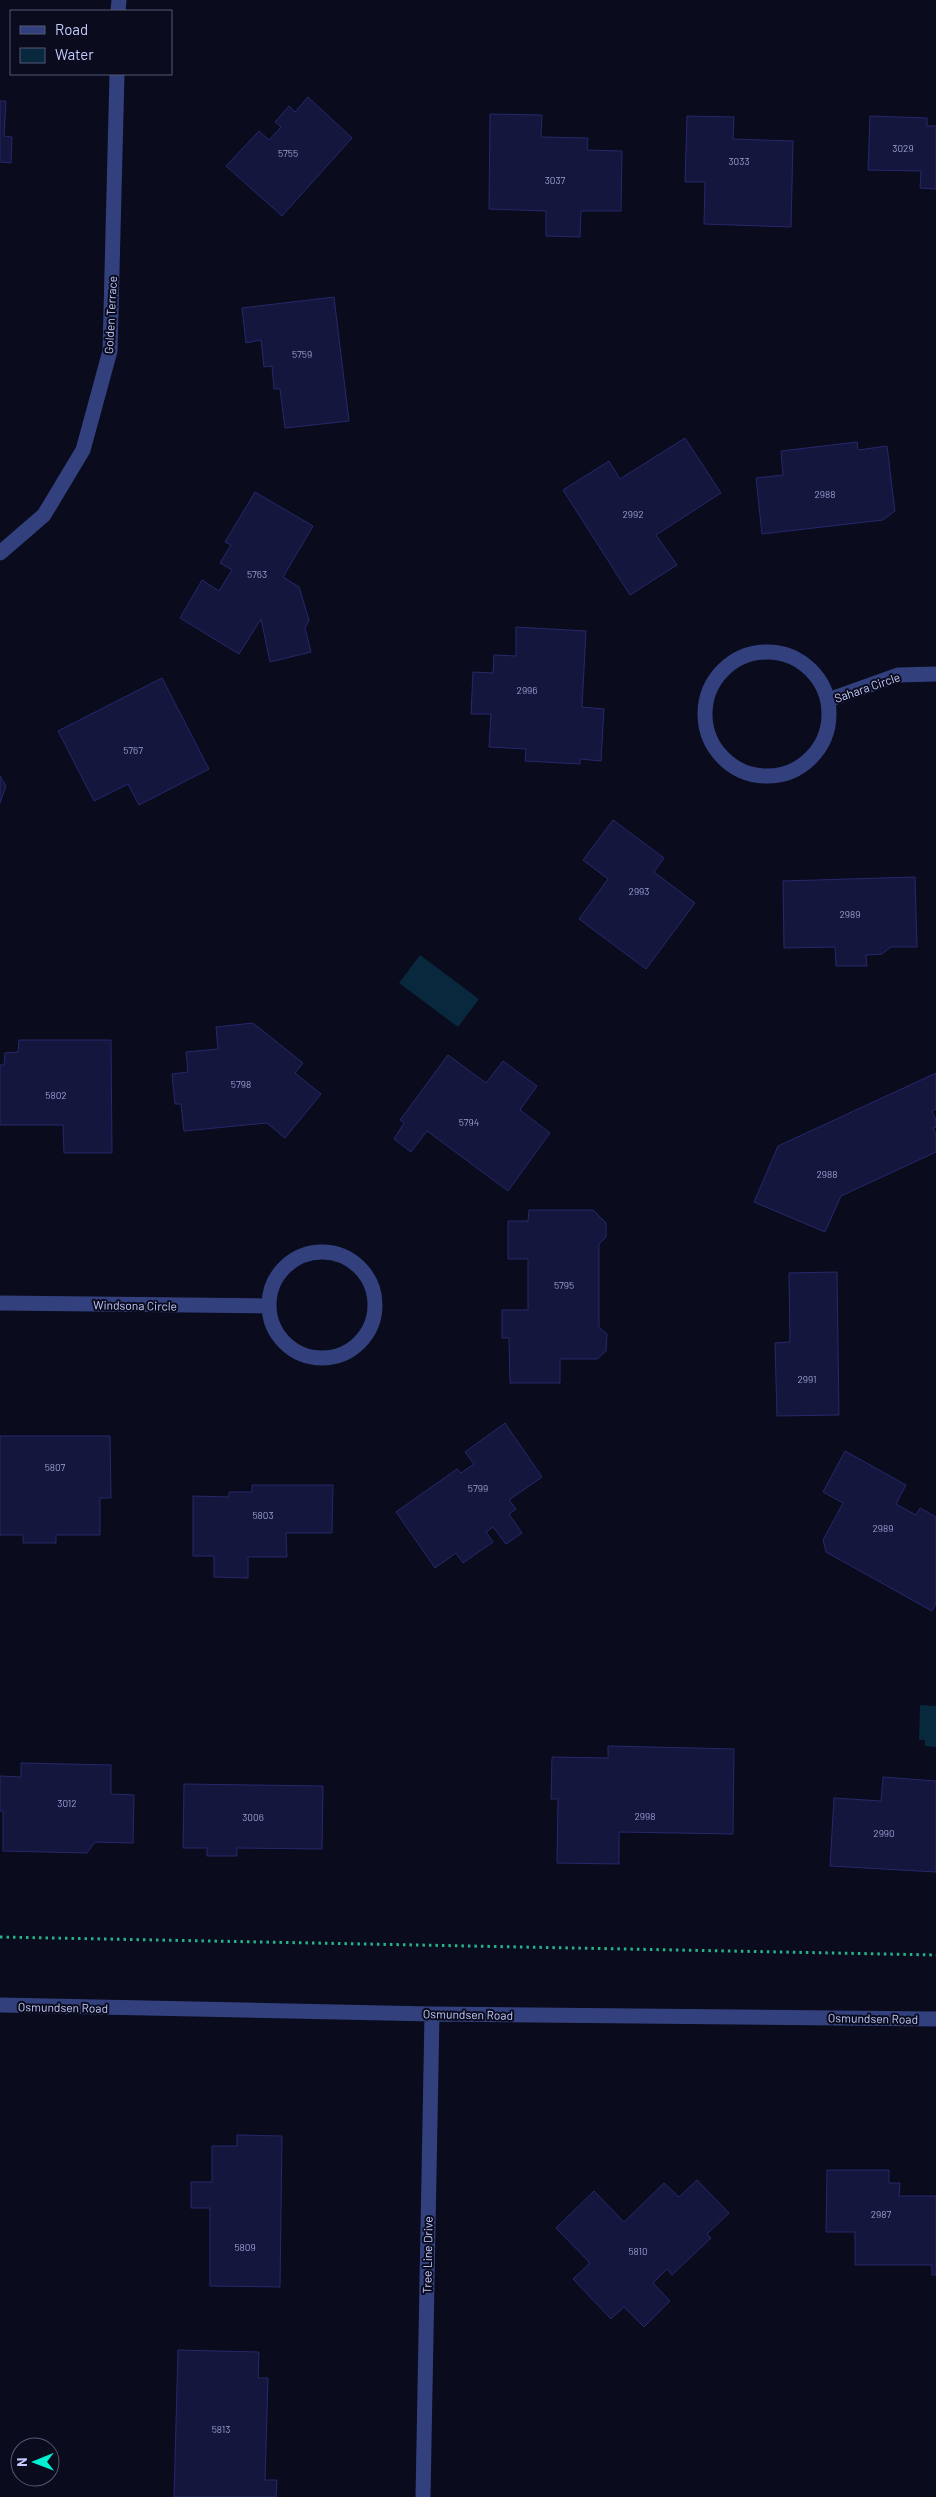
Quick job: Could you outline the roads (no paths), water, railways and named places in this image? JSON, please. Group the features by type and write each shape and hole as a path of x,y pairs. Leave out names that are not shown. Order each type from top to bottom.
{"street":[{"name":"Golden Terrace","path":"0,553 44,515 82,450 110,351 117,75"},
{"name":"Sahara Circle","path":"766,652 787,655 810,670 820,681 828,700 830,720 824,740 814,756 798,769 779,775 760,776 740,770 724,759 712,743 706,724 706,703 713,683 727,667 745,656 766,652"},
{"name":"Sahara Circle","path":"828,700 898,675 936,674"},
{"path":"327,1251 344,1255 359,1265 370,1280 375,1297 375,1314 369,1331 358,1345 344,1354 327,1358 310,1357 287,1344 272,1324 269,1306 272,1288 280,1272 293,1260 309,1253 327,1251"},
{"name":"Windsona Circle","path":"0,1303 269,1306"},
{"name":"Osmundsen Road","path":"0,2005 432,2014 936,2019"},
{"name":"Tree Line Drive","path":"423,2497 432,2014"}],"water":[{"path":"420,955 479,999 458,1027 399,983"},
{"path":"920,1705 936,1706 936,1747 925,1746 925,1740 919,1740"}]}
